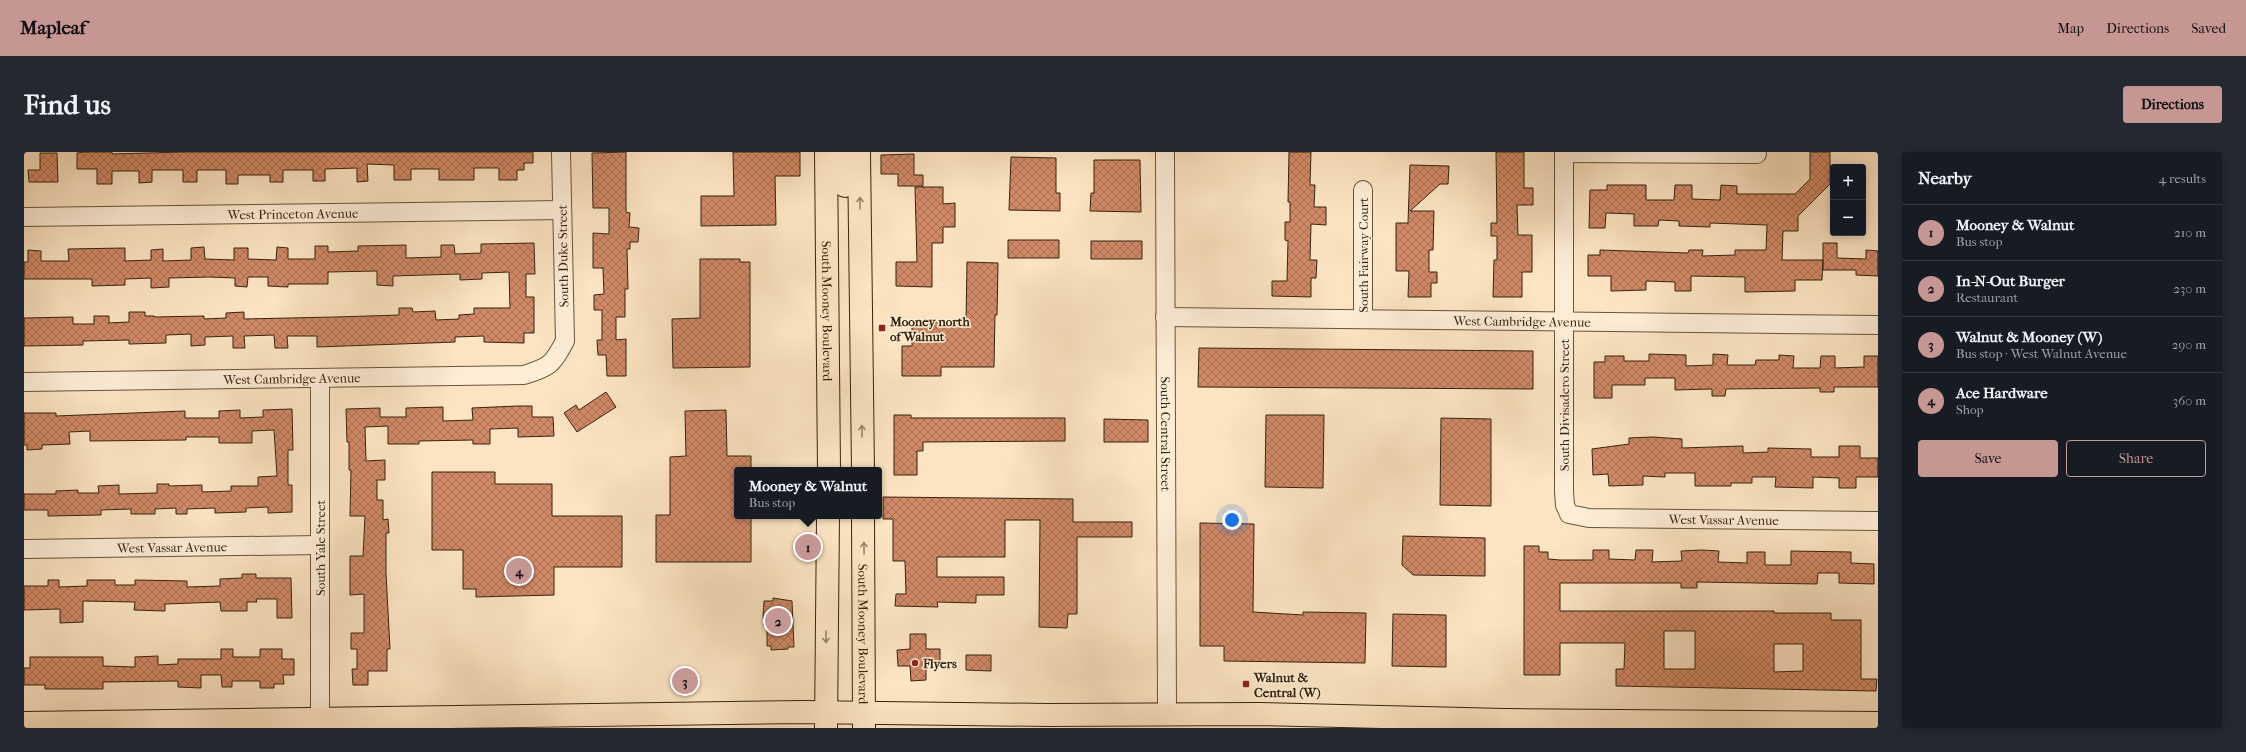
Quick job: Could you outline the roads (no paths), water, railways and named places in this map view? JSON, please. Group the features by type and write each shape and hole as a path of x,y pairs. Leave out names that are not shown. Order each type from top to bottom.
{"main road":[{"name":"South Mooney Boulevard","path":"826,152 829,467"},
{"path":"842,152 844,156 848,296 862,362"},
{"path":"859,152 863,467"},
{"path":"826,720 828,519"},
{"name":"South Mooney Boulevard","path":"863,519 864,721"},
{"path":"24,723 143,725 320,719 864,721 1259,714 1646,724 1878,723"}],"street":[{"name":"South Duke Street","path":"556,358 565,341 561,152"},
{"name":"South Central Street","path":"1165,152 1167,715"},
{"path":"1564,152 1757,154"},
{"name":"South Divisadero Street","path":"1564,152 1564,492 1565,505 1569,514"},
{"name":"South Fairway Court","path":"1363,190 1363,319"},
{"name":"West Princeton Avenue","path":"24,217 562,210"},
{"name":"West Cambridge Avenue","path":"1166,317 1878,325"},
{"name":"West Cambridge Avenue","path":"24,382 524,375 546,368 556,358"},
{"name":"South Yale Street","path":"320,378 320,719"},
{"name":"West Vassar Avenue","path":"1569,514 1589,518 1878,521"},
{"name":"West Vassar Avenue","path":"24,549 320,545"}],"place":[{"name":"Mooney north of Walnut","path":"882,328"},
{"name":"Mooney & Walnut","path":"808,547"},
{"name":"Ace Hardware","path":"519,571"},
{"name":"In-N-Out Burger","path":"778,621"},
{"name":"Flyers","path":"915,663"},
{"name":"Walnut & Mooney (W)","path":"685,681"},
{"name":"Walnut & Central (W)","path":"1246,684"}]}
